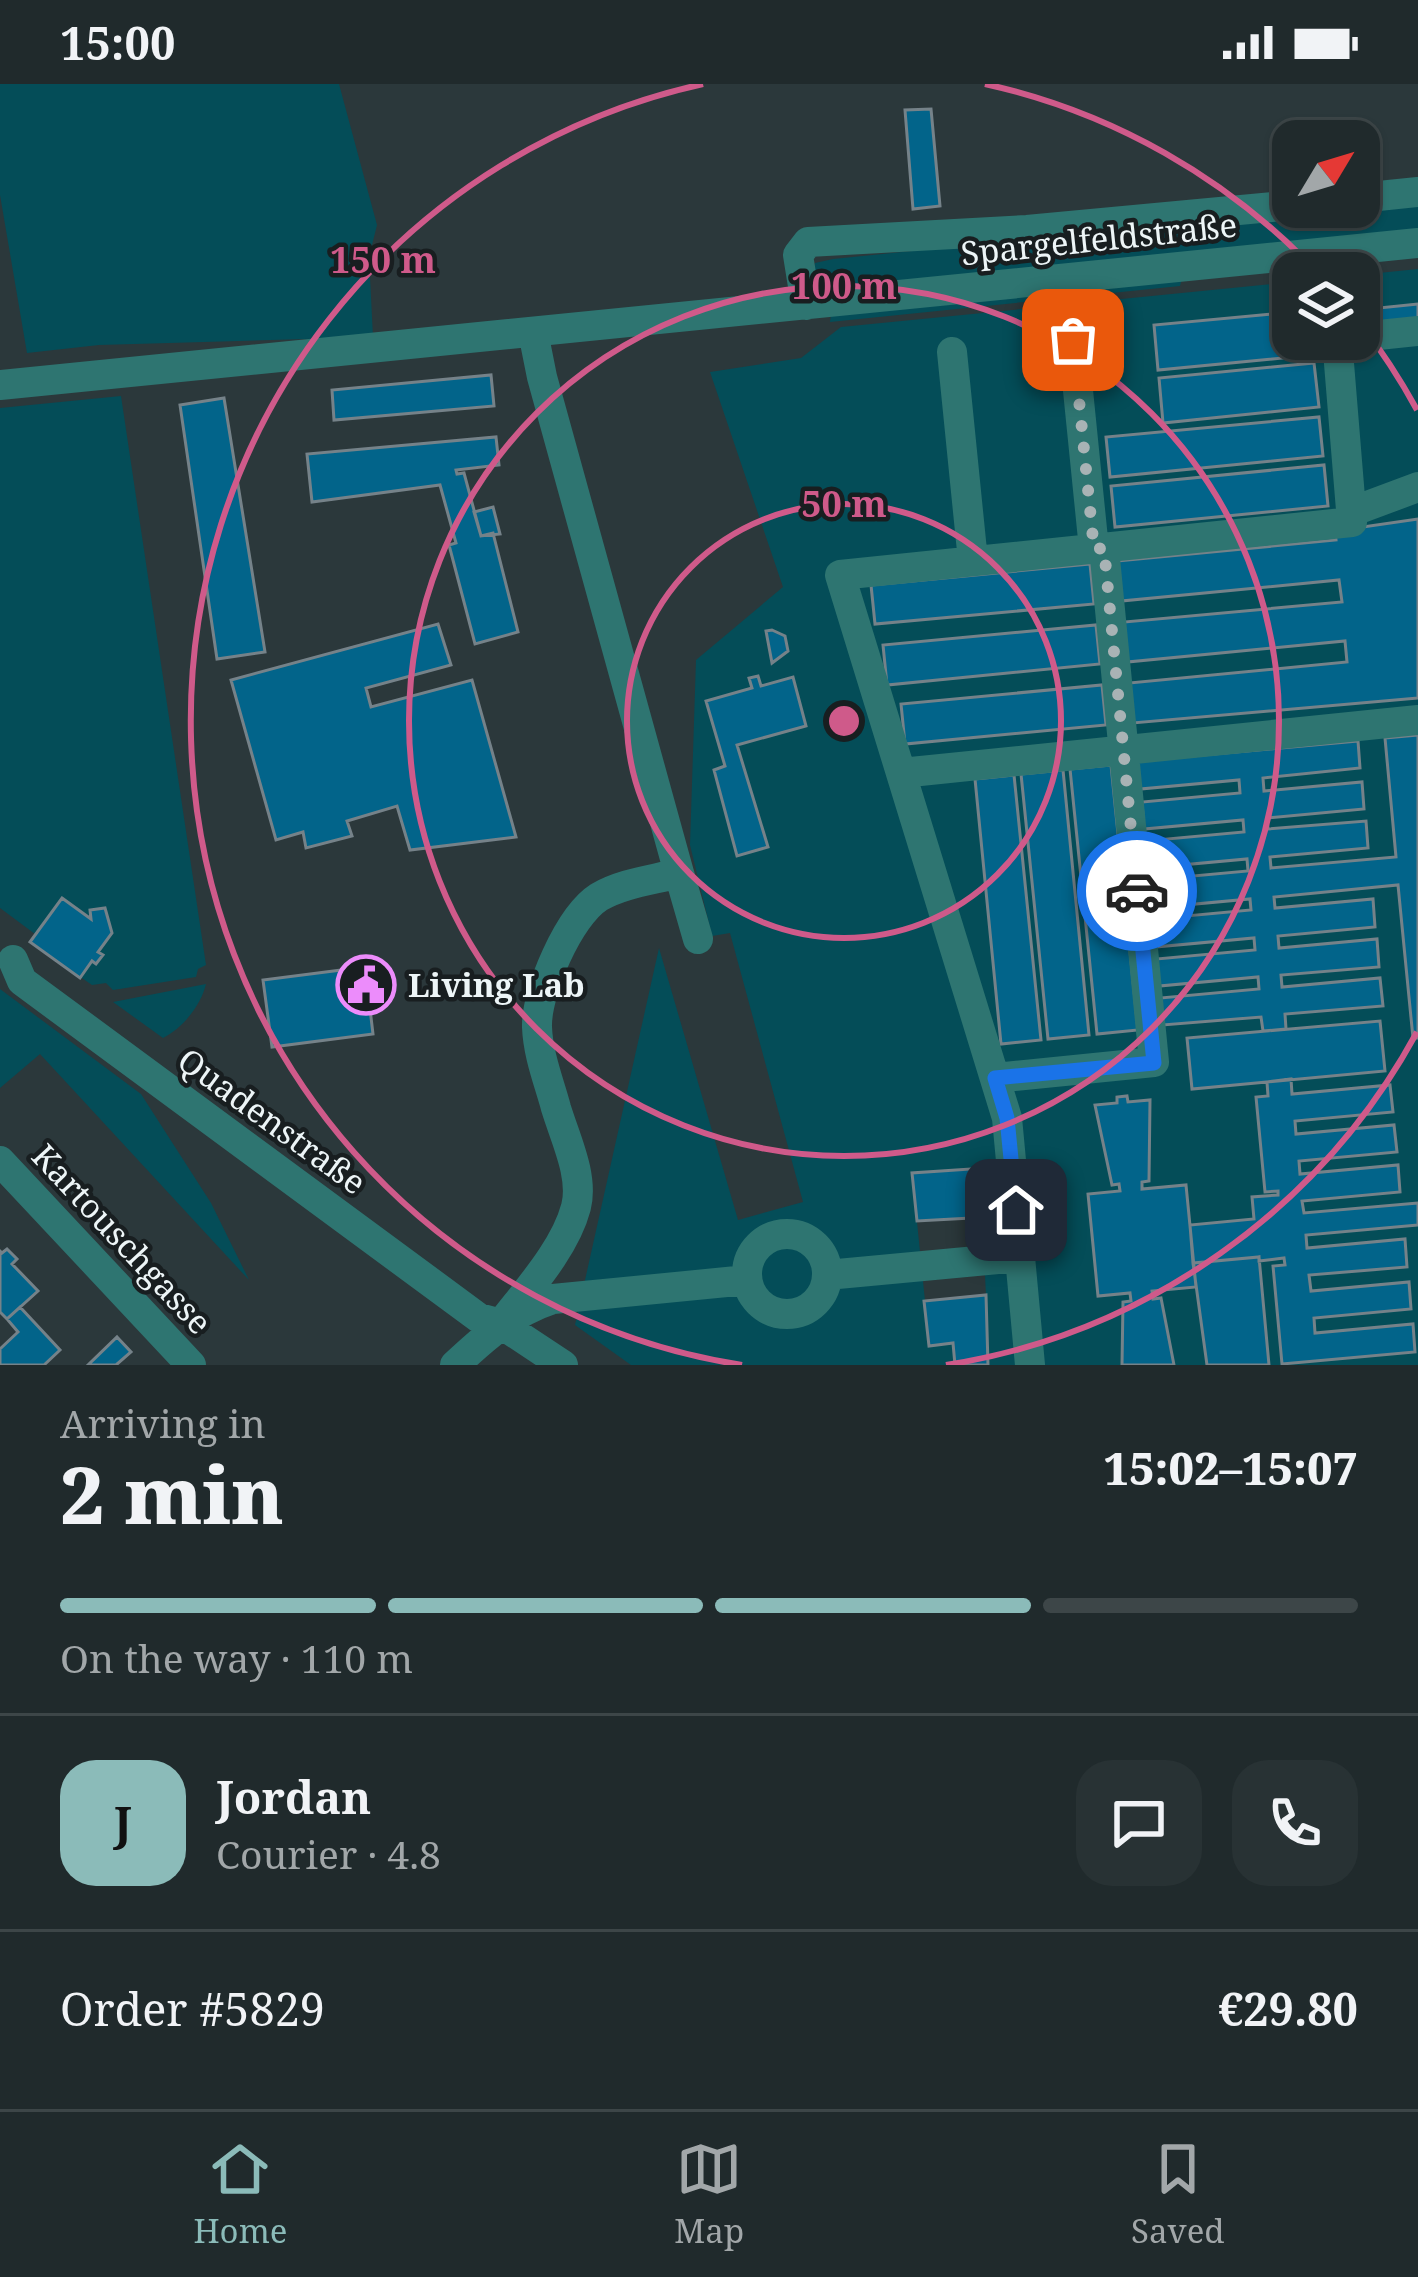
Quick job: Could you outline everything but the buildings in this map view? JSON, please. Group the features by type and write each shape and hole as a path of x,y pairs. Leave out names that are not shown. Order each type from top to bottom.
{"street":[{"path":"1380,196 1418,192"},
{"path":"806,305 798,254 808,242 1027,230 1272,207"},
{"path":"1250,209 1252,260"},
{"name":"Spargelfeldstraße","path":"0,385 1418,243"},
{"path":"1380,335 1418,331"},
{"path":"533,332 698,939"},
{"path":"995,1078 1154,1063 1124,750 1073,340"},
{"path":"952,352 973,561"},
{"path":"1030,1365 1007,1118 840,575 1352,522 1339,360"},
{"path":"1351,512 1418,487"},
{"path":"901,773 1418,720"},
{"path":"501,1324 565,1233 577,1204 576,1176 543,1065 537,1024 548,979 566,937 595,899 679,873"},
{"name":"Quadenstraße","path":"7,956 486,1301 501,1324 563,1365"},
{"name":"Kartouschgasse","path":"0,1161 190,1365"},
{"path":"774,1236 804,1238 825,1260 824,1292 814,1305 798,1313 781,1315 765,1309 753,1297 747,1280 749,1258 774,1236"},
{"path":"827,1275 1020,1257"},
{"path":"455,1365 501,1324 530,1306 553,1299 747,1280"}],"shaded area":[{"path":"0,84 339,84 377,225 369,257 373,337 99,345 27,353 0,195"},
{"path":"1418,200 1418,235 825,287 814,274 815,263 833,259 1272,215 1272,228 1380,228 1380,204"},
{"path":"1418,269 1418,1365 631,1365 575,1325 659,948 738,1220 803,1202 730,933 712,936 690,845 696,660 783,587 710,372 801,358 841,327 1272,284 1272,360 1380,360 1380,273","holes":["982,1217 986,1295 925,1301 917,1222"]},
{"path":"1182,278 1180,286 830,322 831,314"},
{"path":"121,396 206,965 196,977 113,990 106,983 92,985 30,942 35,934 0,908 0,408"},
{"path":"206,984 190,1015 163,1038 113,1002"},
{"path":"0,989 141,1094 211,1203 249,1280 40,1054 0,1088"}],"way so far":[{"path":"1073,340 1094,549 1104,548 1137,891"}],"place":[{"name":"Living Lab","path":"366,985"}],"route":[{"path":"1016,1210 1007,1118 995,1078 1154,1063 1137,891"}]}
